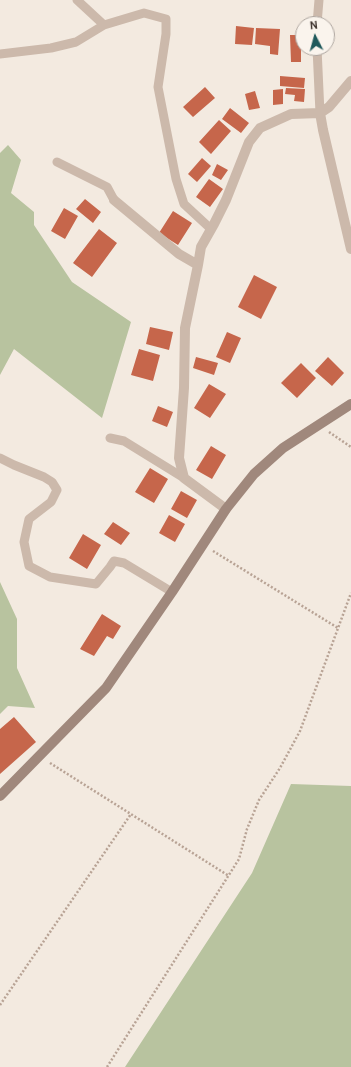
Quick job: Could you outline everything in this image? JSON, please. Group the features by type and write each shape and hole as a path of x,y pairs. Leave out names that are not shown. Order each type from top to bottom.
{"street":[{"path":"226,509 184,478 179,458 184,388 185,328 201,247 226,200 249,142 260,128 291,114 320,113 329,107 351,81"},
{"path":"320,113 351,249"},
{"path":"114,200 179,254 198,265"},
{"path":"0,796 106,688 172,592 226,509 254,474 284,448 351,404"}],"lane":[{"path":"77,0 104,25"},
{"path":"318,16 319,0"},
{"path":"0,54 52,48 76,42 104,25 144,14 166,19 166,34 158,87 176,178 184,204 211,229"},
{"path":"317,56 320,113"},
{"path":"57,162 107,187 114,200"},
{"path":"110,438 124,441 184,478"},
{"path":"0,458 44,477 52,482 57,490 51,502 29,519 24,542 29,566 50,577 96,584 114,561 124,563 172,592"}],"path":[{"path":"319,425 351,447"},
{"path":"203,544 338,628"},
{"path":"107,1067 239,859 247,829 259,800 280,768 300,731 351,593"},
{"path":"39,756 229,876"},
{"path":"0,1005 131,814"}],"green space":[{"path":"8,145 21,160 11,193 34,212 34,225 72,282 131,322 102,418 14,349 0,375 0,153"},
{"path":"0,582 17,619 17,668 35,708 8,706 0,714"},
{"path":"291,784 351,786 351,1067 125,1067 252,873"}],"building":[{"path":"236,26 254,28 252,45 235,44"},
{"path":"256,28 280,29 278,55 270,54 270,46 255,44"},
{"path":"290,35 295,35 295,56 301,56 301,62 291,62"},
{"path":"280,76 305,78 304,88 280,86"},
{"path":"205,87 215,98 193,117 183,107"},
{"path":"286,88 305,89 304,102 294,101 295,95 285,94"},
{"path":"283,89 283,104 273,105 273,90"},
{"path":"255,91 260,108 249,110 245,94"},
{"path":"230,108 249,123 241,133 222,119"},
{"path":"219,120 231,131 211,154 199,142"},
{"path":"202,158 211,166 197,182 188,174"},
{"path":"217,164 228,170 221,180 212,175"},
{"path":"209,179 223,189 210,207 196,197"},
{"path":"85,199 101,212 93,223 76,209"},
{"path":"64,208 78,216 65,239 51,231"},
{"path":"173,211 192,223 178,245 159,233"},
{"path":"99,229 117,243 92,277 73,263"},
{"path":"254,275 277,287 261,319 238,307"},
{"path":"150,327 173,332 169,350 146,344"},
{"path":"227,332 241,338 230,363 216,357"},
{"path":"139,349 160,355 153,381 131,375"},
{"path":"196,357 218,363 214,375 193,368"},
{"path":"328,357 344,373 332,386 315,371"},
{"path":"301,363 316,378 297,398 281,383"},
{"path":"209,384 226,394 210,418 194,408"},
{"path":"158,406 173,412 167,427 152,421"},
{"path":"211,446 226,455 212,479 196,470"},
{"path":"150,468 168,479 154,503 135,492"},
{"path":"181,491 197,500 187,518 171,509"},
{"path":"169,515 185,524 175,542 159,533"},
{"path":"113,522 130,533 121,545 104,534"},
{"path":"83,534 101,545 87,569 69,558"},
{"path":"102,614 121,626 113,639 107,636 94,656 80,649"},
{"path":"14,717 36,742 0,774 0,729"}]}
